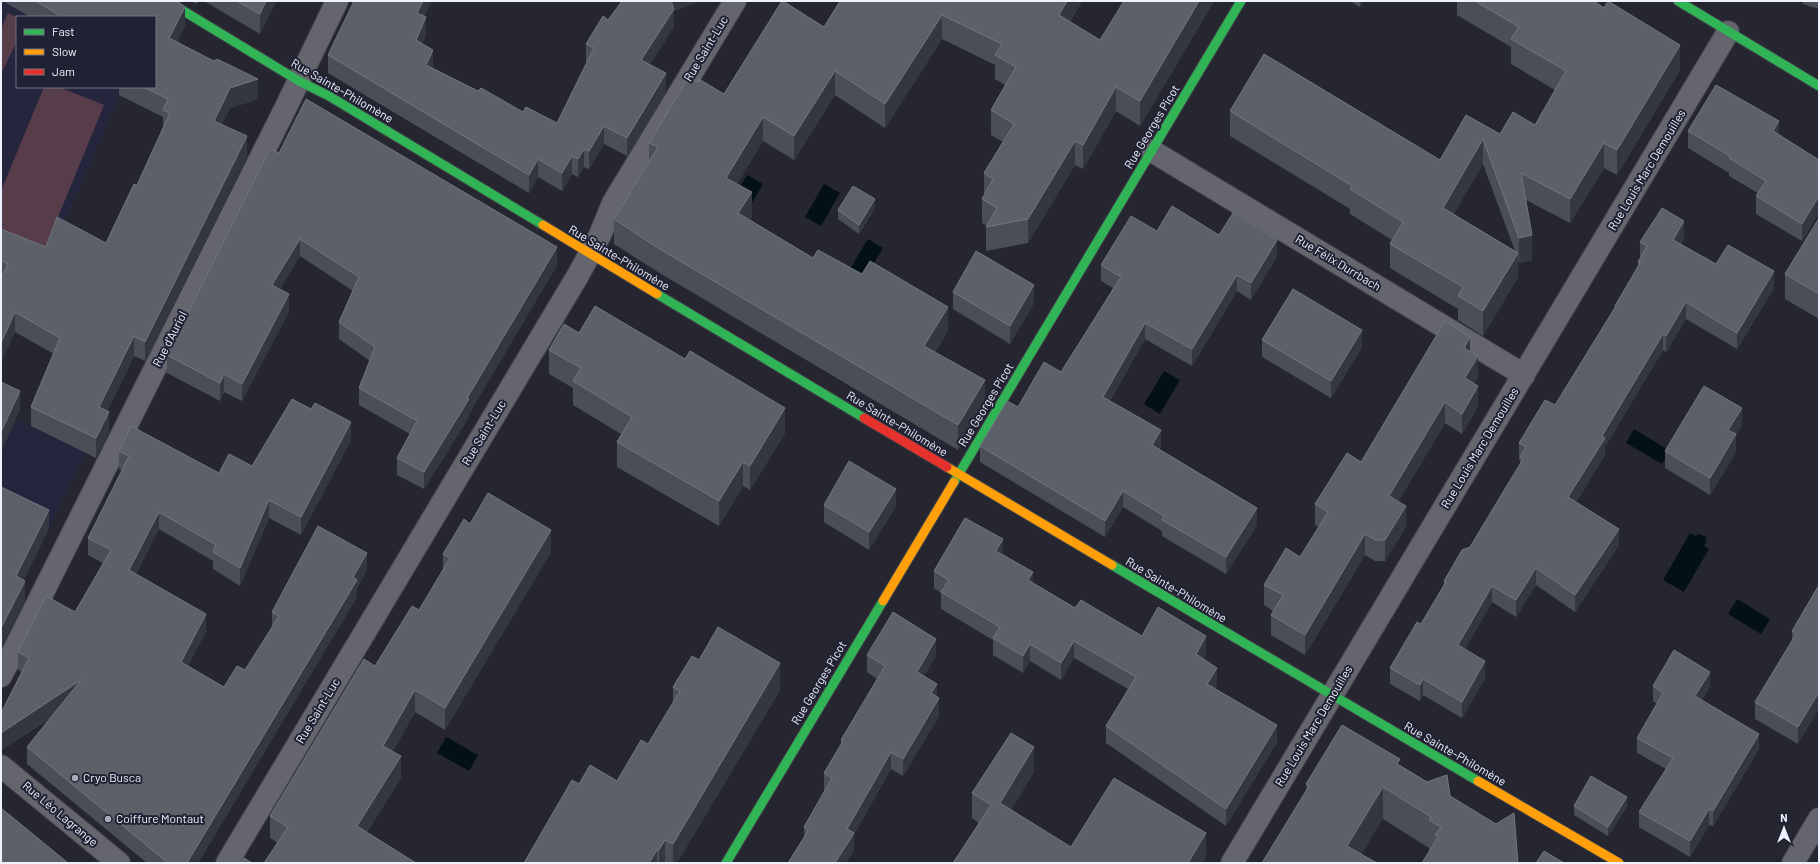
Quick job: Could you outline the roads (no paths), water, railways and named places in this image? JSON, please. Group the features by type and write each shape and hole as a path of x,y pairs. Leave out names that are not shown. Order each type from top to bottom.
{"street":[{"name":"Rue Sainte-Philomène","path":"167,1 299,81 329,96 1331,696 1619,863"},
{"name":"Rue d'Auriol","path":"1,676 299,81 337,1"},
{"name":"Rue Saint-Luc","path":"227,863 577,277 600,235 613,203 735,1"},
{"name":"Rue Georges Picot","path":"726,863 1241,1"},
{"path":"1678,1 1819,86"},
{"name":"Rue Louis Marc Demouilles","path":"1232,863 1728,32"},
{"name":"Rue Félix Durrbach","path":"1152,151 1524,375"},
{"name":"Rue Léo Lagrange","path":"1,766 119,863"},
{"path":"1793,863 1819,820"}],"place":[{"name":"Cryo Busca","path":"75,778"},
{"name":"Coiffure Montaut","path":"108,819"}]}
